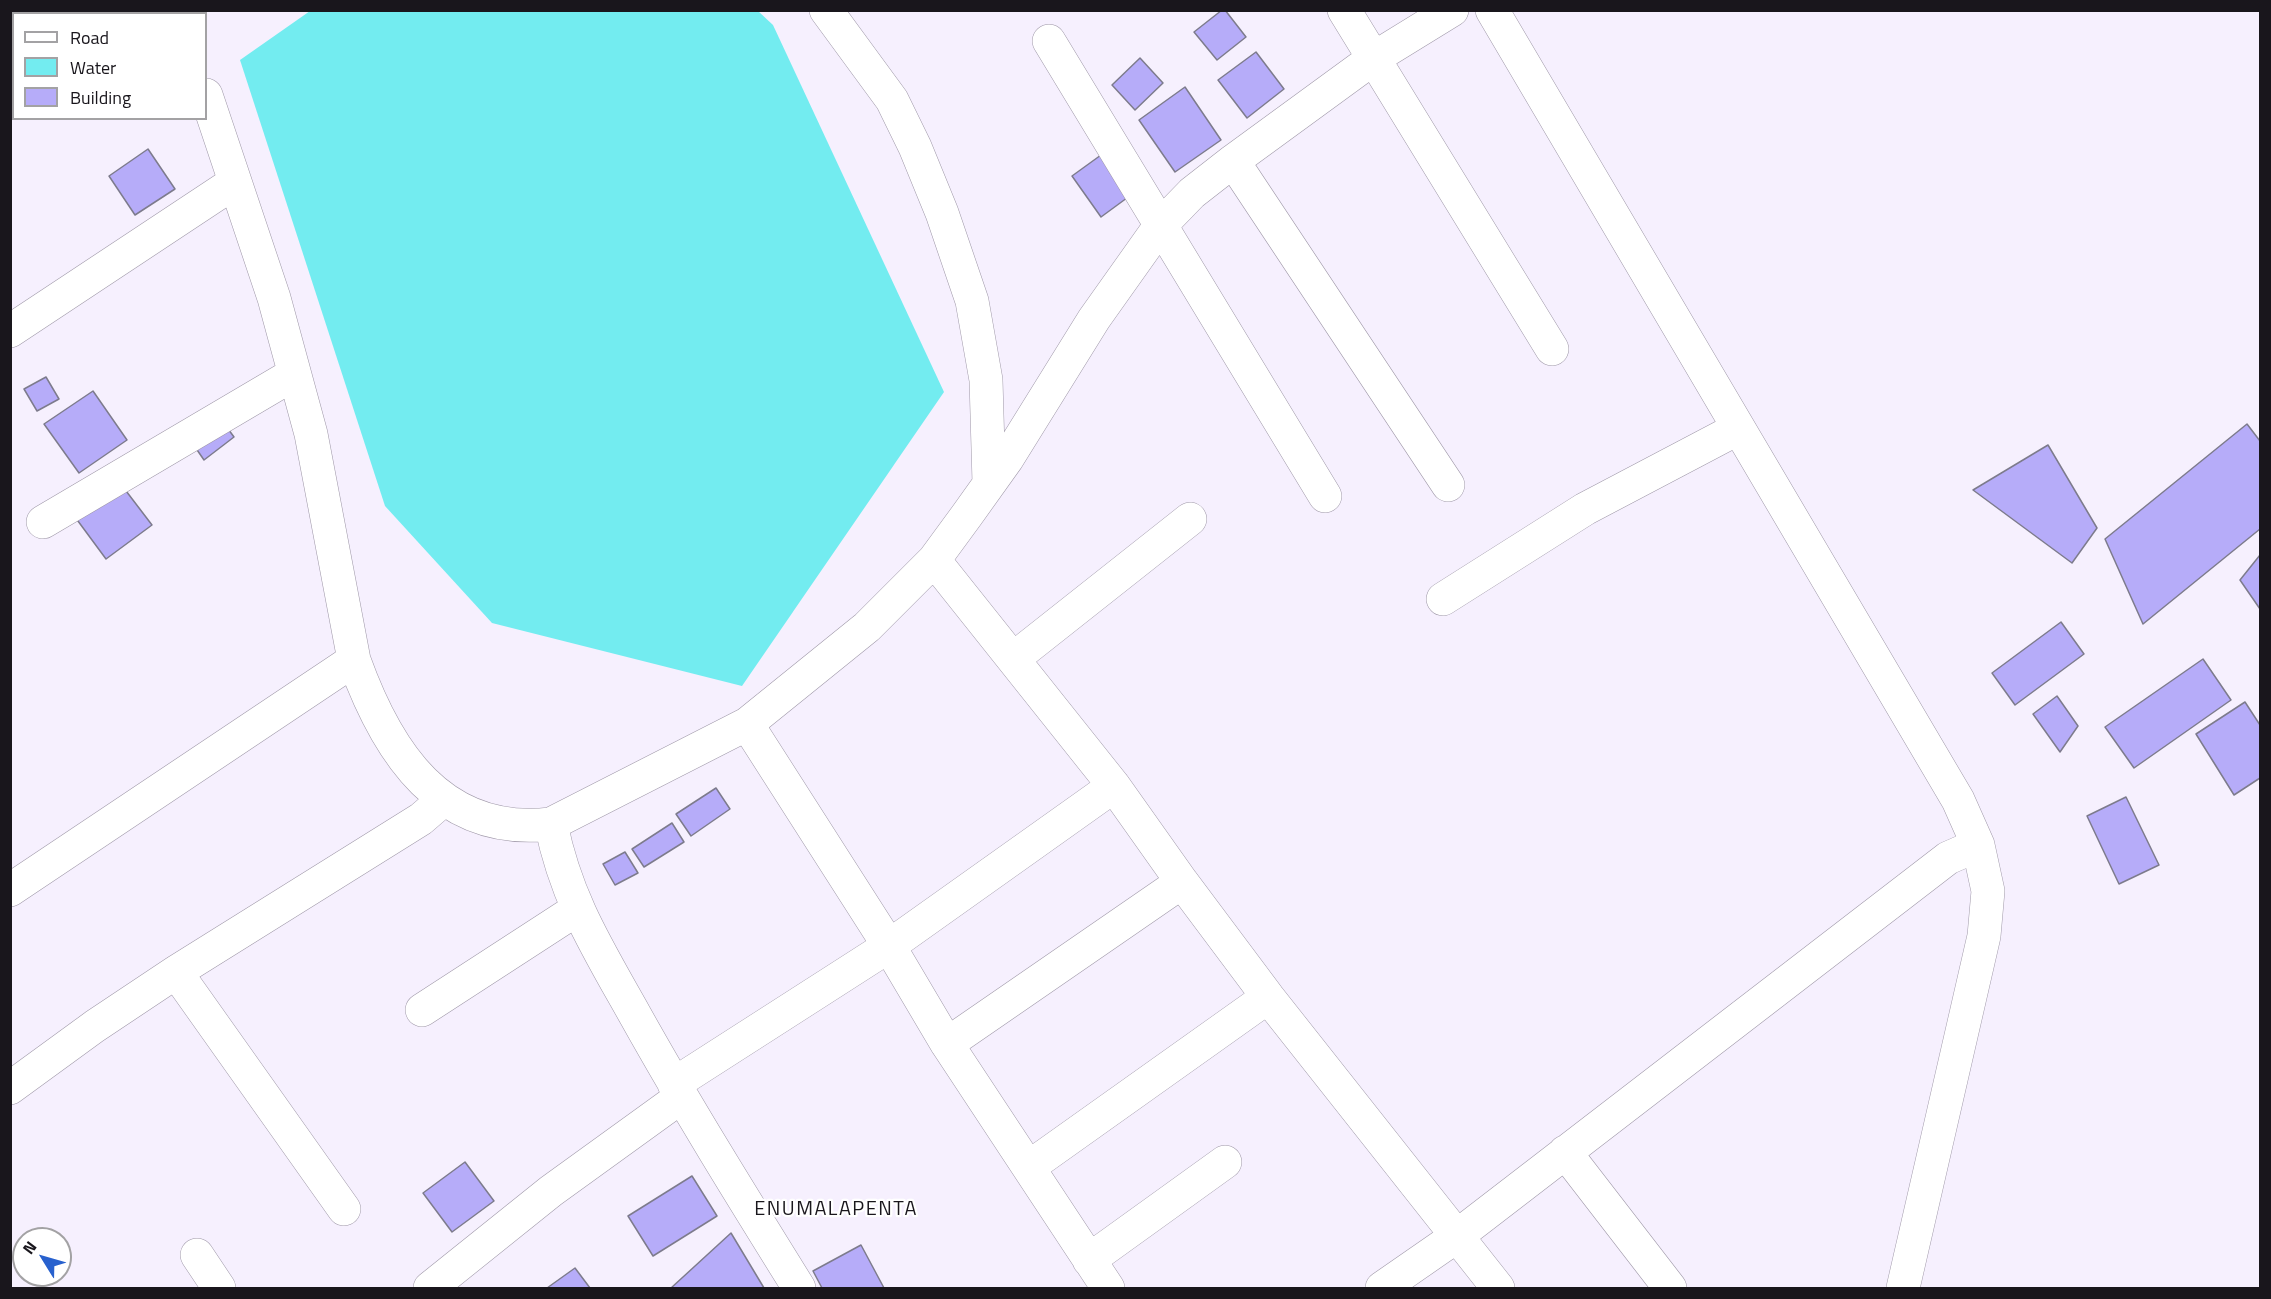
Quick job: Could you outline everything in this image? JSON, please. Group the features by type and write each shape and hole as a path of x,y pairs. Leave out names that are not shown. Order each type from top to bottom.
{"street":[{"path":"826,10 892,100 915,147 957,257 972,301 986,380 989,483"},
{"path":"1344,10 1552,349"},
{"path":"207,98 274,298 311,434 354,660 367,696 388,736 442,800 481,820 521,828 551,824 747,724 867,627 934,560 989,483 1094,319 1160,226 1192,193 1233,161 1374,58 1452,10"},
{"path":"1492,10 1737,429 1958,800 1978,845 1988,891 1984,936 1903,1288"},
{"path":"1049,42 1325,496"},
{"path":"1233,161 1448,485"},
{"path":"10,331 235,182"},
{"path":"43,522 294,374"},
{"path":"1443,599 1585,509 1737,429"},
{"path":"1013,659 1190,519"},
{"path":"934,560 1114,786 1268,997 1498,1288"},
{"path":"10,890 354,660"},
{"path":"747,724 889,946 948,1044 1108,1288"},
{"path":"442,1285 551,1191 677,1091 889,946 1114,786"},
{"path":"10,1088 176,972 421,819 442,800"},
{"path":"551,824 558,857 576,910 677,1091 799,1288"},
{"path":"1382,1288 1457,1236 1948,858 1978,845"},
{"path":"948,1044 1182,882"},
{"path":"422,1010 576,910"},
{"path":"176,972 344,1209"},
{"path":"1029,1167 1268,997"},
{"path":"1565,1152 1670,1288"},
{"path":"1089,1260 1225,1162"},
{"path":"197,1255 219,1288"}],"water":[{"path":"310,11 758,11 773,25 944,392 742,686 492,623 385,506 240,60"}],"building":[{"path":"1225,10 1246,37 1217,60 1194,32"},
{"path":"1256,52 1284,89 1247,118 1218,80"},
{"path":"1140,58 1163,83 1135,110 1112,85"},
{"path":"1185,87 1221,140 1175,172 1139,120"},
{"path":"148,149 175,189 135,215 109,176"},
{"path":"1101,155 1131,195 1101,217 1072,176"},
{"path":"46,377 59,399 37,411 24,389"},
{"path":"93,391 127,440 79,473 44,424"},
{"path":"223,422 234,437 204,460 193,444"},
{"path":"2247,424 2260,441 2260,529 2143,624 2105,539"},
{"path":"2048,445 2097,528 2072,563 1973,490"},
{"path":"120,483 152,525 106,559 75,517"},
{"path":"2260,555 2260,609 2240,580"},
{"path":"2061,622 2084,654 2015,705 1992,673"},
{"path":"2203,659 2231,700 2134,768 2105,727"},
{"path":"2057,696 2078,726 2060,752 2033,714"},
{"path":"2245,702 2260,725 2260,778 2234,795 2196,734"},
{"path":"716,788 730,809 691,836 676,814"},
{"path":"2126,797 2159,865 2119,884 2087,816"},
{"path":"672,823 684,842 644,867 632,849"},
{"path":"625,852 638,873 615,885 603,864"},
{"path":"465,1162 494,1201 452,1232 423,1193"},
{"path":"692,1176 717,1216 653,1256 628,1216"},
{"path":"731,1233 764,1288 671,1288"},
{"path":"861,1245 884,1288 822,1288 813,1271"},
{"path":"575,1268 590,1288 547,1288"}],"district":[{"name":"ENUMALAPENTA","path":"836,1210"}]}
